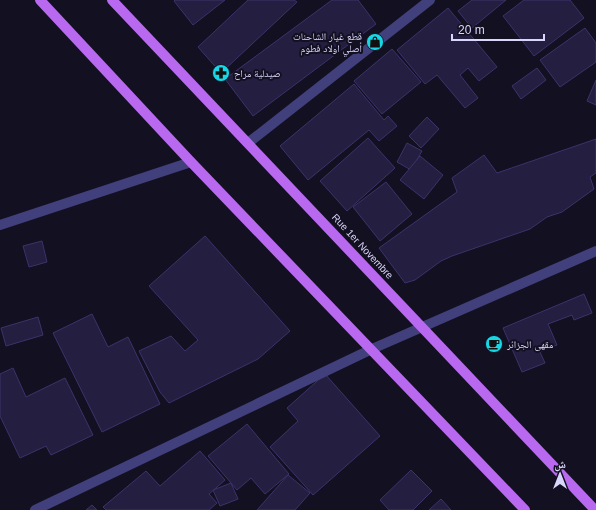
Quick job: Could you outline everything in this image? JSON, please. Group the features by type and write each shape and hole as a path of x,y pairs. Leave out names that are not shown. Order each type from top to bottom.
{"main road":[{"path":"40,0 191,162 525,510"},
{"name":"Rue 1er Novembre","path":"112,0 595,510"}],"street":[{"path":"248,143 430,0"},
{"path":"0,224 191,162"},
{"path":"35,510 372,349 596,251"}],"building":[{"path":"225,0 193,25 174,1"},
{"path":"248,0 294,0 297,2 221,73 198,47"},
{"path":"332,0 358,0 376,24 253,116 225,79"},
{"path":"472,0 506,0 472,28 458,11"},
{"path":"524,0 570,0 584,18 534,56 503,16"},
{"path":"448,8 497,67 479,81 468,68 460,75 478,98 465,108 437,75 425,84 397,50"},
{"path":"585,28 596,43 596,62 560,87 540,60"},
{"path":"392,49 421,82 382,114 354,81"},
{"path":"537,68 546,80 521,99 512,86"},
{"path":"596,80 596,105 587,101"},
{"path":"354,84 384,120 388,116 397,126 379,141 369,130 308,180 280,146"},
{"path":"427,117 439,129 421,148 409,136"},
{"path":"368,138 395,168 347,211 320,181"},
{"path":"596,139 596,173 590,177 594,189 562,212 547,217 530,229 452,256 441,261 415,280 405,283 379,248 457,192 452,178 484,155 497,173"},
{"path":"407,143 422,151 411,170 397,162"},
{"path":"420,156 443,175 424,199 400,180"},
{"path":"386,182 412,214 380,241 353,207"},
{"path":"205,236 290,331 258,359 169,403 160,392 139,351 171,336 185,351 198,340 149,286"},
{"path":"42,241 47,262 29,267 23,246"},
{"path":"584,294 592,313 574,320 572,315 548,324 557,345 540,352 545,363 522,372 503,328"},
{"path":"92,314 108,347 128,337 160,404 102,432 53,333"},
{"path":"38,317 43,335 6,346 1,328"},
{"path":"13,368 26,397 65,378 93,435 51,455 46,446 20,458 0,416 0,374"},
{"path":"325,374 380,436 313,495 270,447 298,421 287,408"},
{"path":"247,424 289,474 265,494 251,478 237,490 208,456"},
{"path":"200,451 225,480 209,494 217,503 209,510 106,510 103,507 146,471 160,486"},
{"path":"411,470 432,491 413,510 389,510 380,500"},
{"path":"288,475 310,493 295,510 257,510"},
{"path":"231,483 238,499 220,506 213,490"},
{"path":"441,499 451,510 429,510"},
{"path":"92,505 97,510 86,510"}],"place":[{"name":"قطع غيار الشاحنات أصلي اولاد فطوم","path":"375,42"},
{"name":"صيدلية مراح","path":"221,73"},
{"name":"مقهى الجزائر","path":"494,344"}]}
